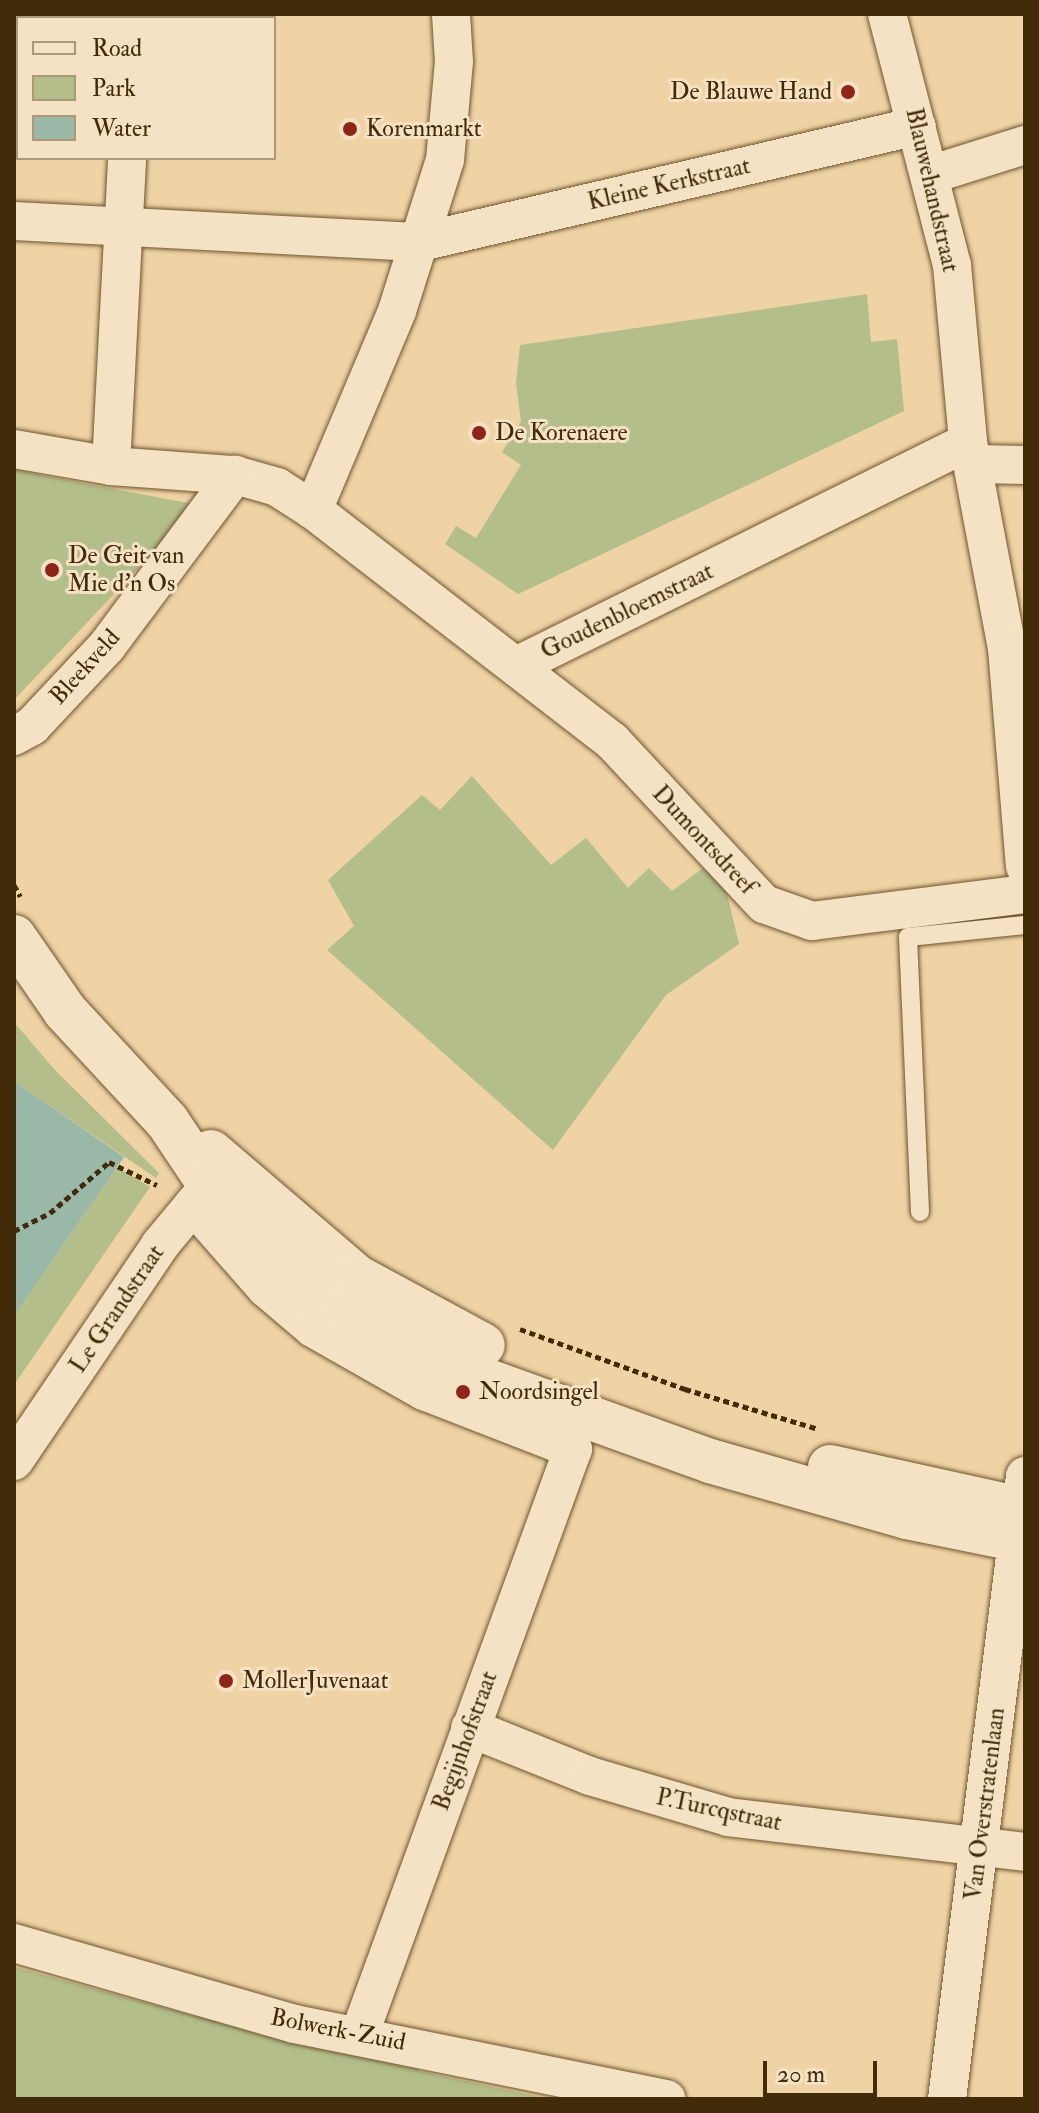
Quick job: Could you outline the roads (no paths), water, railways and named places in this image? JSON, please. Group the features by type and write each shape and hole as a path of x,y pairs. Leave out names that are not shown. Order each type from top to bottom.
{"street":[{"path":"14,449 111,466 235,475 277,487 313,510 362,401 421,242 445,160 454,62 451,14"},
{"name":"Blauwehandstraat","path":"887,14 933,174 952,265 971,453 1007,648 1025,866"},
{"name":"Kleine Kerkstraat","path":"421,242 917,126"},
{"path":"933,174 1025,145"},
{"path":"111,466 127,227 127,160"},
{"path":"14,221 421,242"},
{"path":"971,453 1025,465"},
{"name":"Goudenbloemstraat","path":"313,510 516,666 971,453"},
{"name":"Bleekveld","path":"14,736 32,726 107,646 235,475"},
{"name":"Dumontsdreef","path":"516,666 612,741 764,904 812,921 1025,894"},
{"path":"21,924 65,1011 167,1121 211,1185 357,1277 497,1352 575,1384 830,1467 1023,1515"},
{"name":"Begijnhofstraat","path":"211,1185 266,1288 313,1328 424,1391 573,1449 360,2033"},
{"name":"Le Grandstraat","path":"14,1461 211,1185"},
{"name":"Van Overstratenlaan","path":"947,2099 1023,1515"},
{"name":"P.Turcqstraat","path":"470,1728 590,1776 728,1817 1025,1852"},
{"name":"Bolwerk-Zuid","path":"14,1943 294,2024 360,2033 667,2099"}],"lane":[{"path":"920,1212 908,937 1025,925"}],"water":[{"path":"14,1081 124,1157 14,1316"}],"place":[{"name":"De Blauwe Hand","path":"848,92"},
{"name":"Korenmarkt","path":"350,129"},
{"name":"De Korenaere","path":"479,433"},
{"name":"De Geit van Mie d'n Os","path":"52,570"},
{"name":"Noordsingel","path":"463,1392"},
{"name":"MollerJuvenaat","path":"226,1681"}]}
